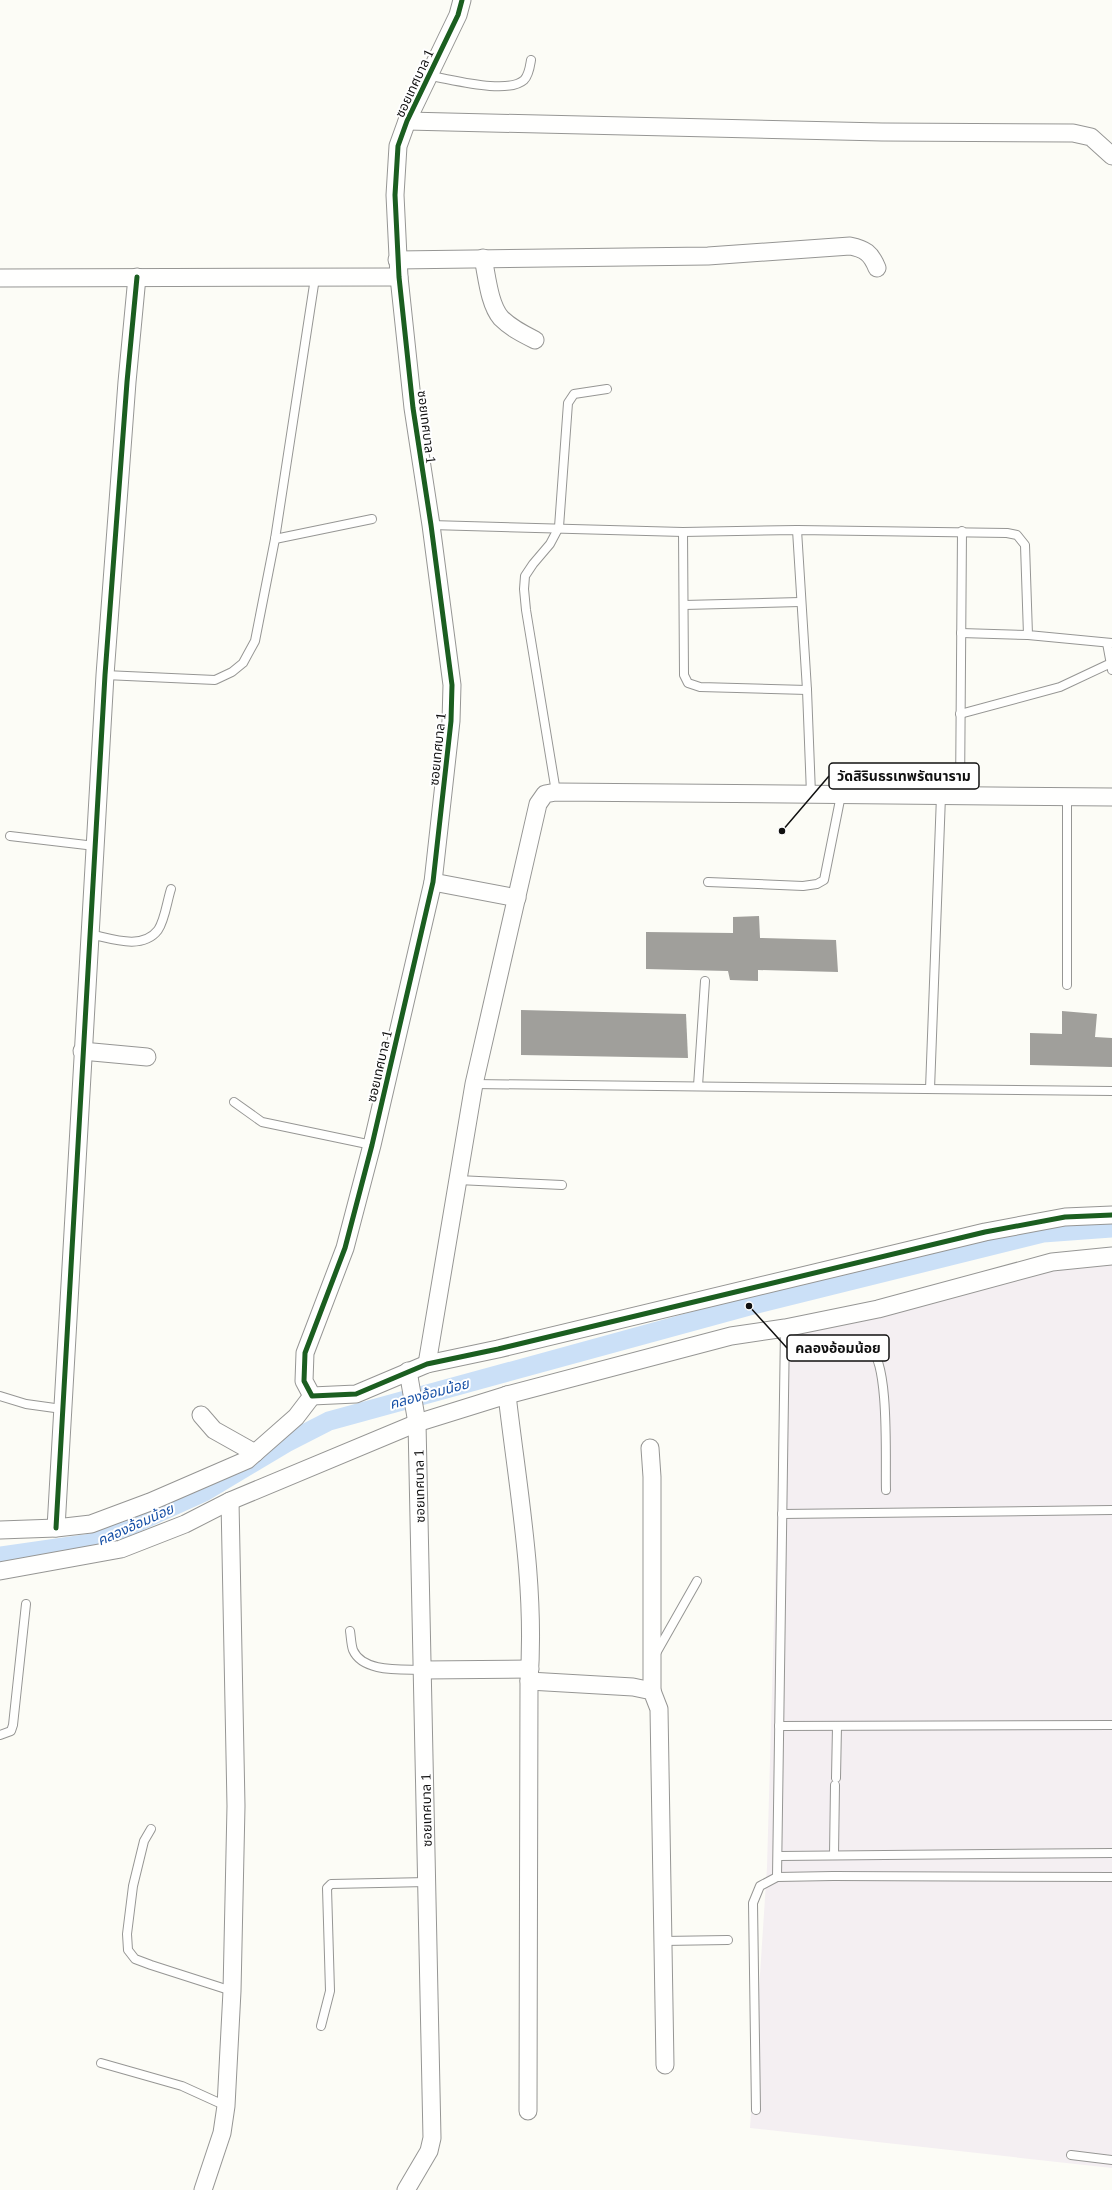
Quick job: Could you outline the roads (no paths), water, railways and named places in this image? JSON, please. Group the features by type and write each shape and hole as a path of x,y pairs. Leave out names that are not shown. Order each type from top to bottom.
{"street":[{"name":"ซอยเทศบาล 1","path":"312,1396 304,1382 305,1353 345,1248 372,1145 433,882 452,721 452,685 431,525 413,408 398,268 396,167 398,146 407,121 430,76 458,15 462,0"},
{"path":"407,121 882,132 1073,133 1091,137 1112,156"},
{"path":"0,278 315,278 483,258 708,256 850,246 864,249 873,257 877,268"},
{"path":"483,258 494,304 500,317 511,327 535,340"},
{"path":"56,1528 82,1051 105,675 127,382 137,277"},
{"path":"427,1364 474,1084 538,804 545,794 556,792 1112,797"},
{"path":"433,882 517,898"},
{"path":"82,1051 147,1057"},
{"path":"0,1530 56,1528 91,1524 150,1502 247,1460 296,1417 312,1396 356,1394 409,1379 427,1364 498,1349 985,1232 1065,1217 1112,1215"},
{"path":"0,1571 121,1549 185,1524 230,1501 417,1417 731,1336 785,1328 878,1309 1052,1262 1112,1256"},
{"name":"ซอยเทศบาล 1","path":"406,2190 429,2151 432,2138 417,1417 409,1379"},
{"path":"507,1395 528,1578 531,1621 529,1675 528,2112"},
{"path":"201,1415 214,1430 255,1453"},
{"path":"650,1448 652,1477 652,1691 660,1709 665,2065"},
{"path":"203,2190 222,2134 226,2106 232,1991 236,1806 230,1501"},
{"path":"423,1670 529,1675 633,1687 652,1691"}],"lane":[{"path":"430,76 506,87 524,80 531,60"},
{"path":"105,675 216,680 232,672 243,663 255,641 275,539 315,278"},
{"path":"556,792 524,589 525,576 550,544 559,527 568,403 574,394 607,389"},
{"path":"275,539 372,519"},
{"path":"431,525 559,527 683,532 796,530 962,531 1007,533 1017,535 1022,539 1027,552 1028,635"},
{"path":"796,530 807,690 811,794"},
{"path":"960,796 962,531"},
{"path":"683,532 684,675 688,683 700,687 807,690"},
{"path":"684,605 800,602"},
{"path":"960,714 1060,687 1111,666 1109,643 1028,635 961,633"},
{"path":"708,882 803,886 824,880 841,795"},
{"path":"930,1089 941,796"},
{"path":"1067,797 1067,985"},
{"path":"10,836 95,846"},
{"path":"89,934 136,942 147,940 158,929 171,889"},
{"path":"698,1086 705,981"},
{"path":"474,1084 1112,1091"},
{"path":"234,1102 262,1122 372,1145"},
{"path":"458,1180 562,1185"},
{"path":"777,1877 779,1856 779,1726 785,1328"},
{"path":"785,1347 849,1345 870,1349 878,1358 884,1382 886,1490"},
{"path":"0,1396 26,1404 62,1409"},
{"path":"782,1514 1112,1510"},
{"path":"652,1659 697,1581"},
{"path":"0,1735 11,1731 13,1725 26,1604"},
{"path":"350,1631 354,1651 363,1662 380,1668 423,1670"},
{"path":"779,1726 1112,1725"},
{"path":"834,1855 837,1726"},
{"path":"151,1829 144,1842 133,1886 127,1934 128,1950 135,1959 232,1991"},
{"path":"779,1856 1112,1852"},
{"path":"756,2110 753,1903 760,1886 777,1877 1112,1877"},
{"path":"321,2026 330,1991 327,1888 331,1884 427,1882"},
{"path":"663,1941 728,1940"},
{"path":"101,2063 182,2086 226,2106"},
{"path":"1071,2155 1112,2160"}],"waterway":[{"name":"คลองอ้อมน้อย","path":"0,1556 92,1543 204,1492 286,1443 329,1421 749,1306 1043,1233 1112,1228"}],"place":[{"name":"วัดสิรินธรเทพรัตนาราม","path":"782,831"},
{"name":"คลองอ้อมน้อย","path":"749,1306"}]}
